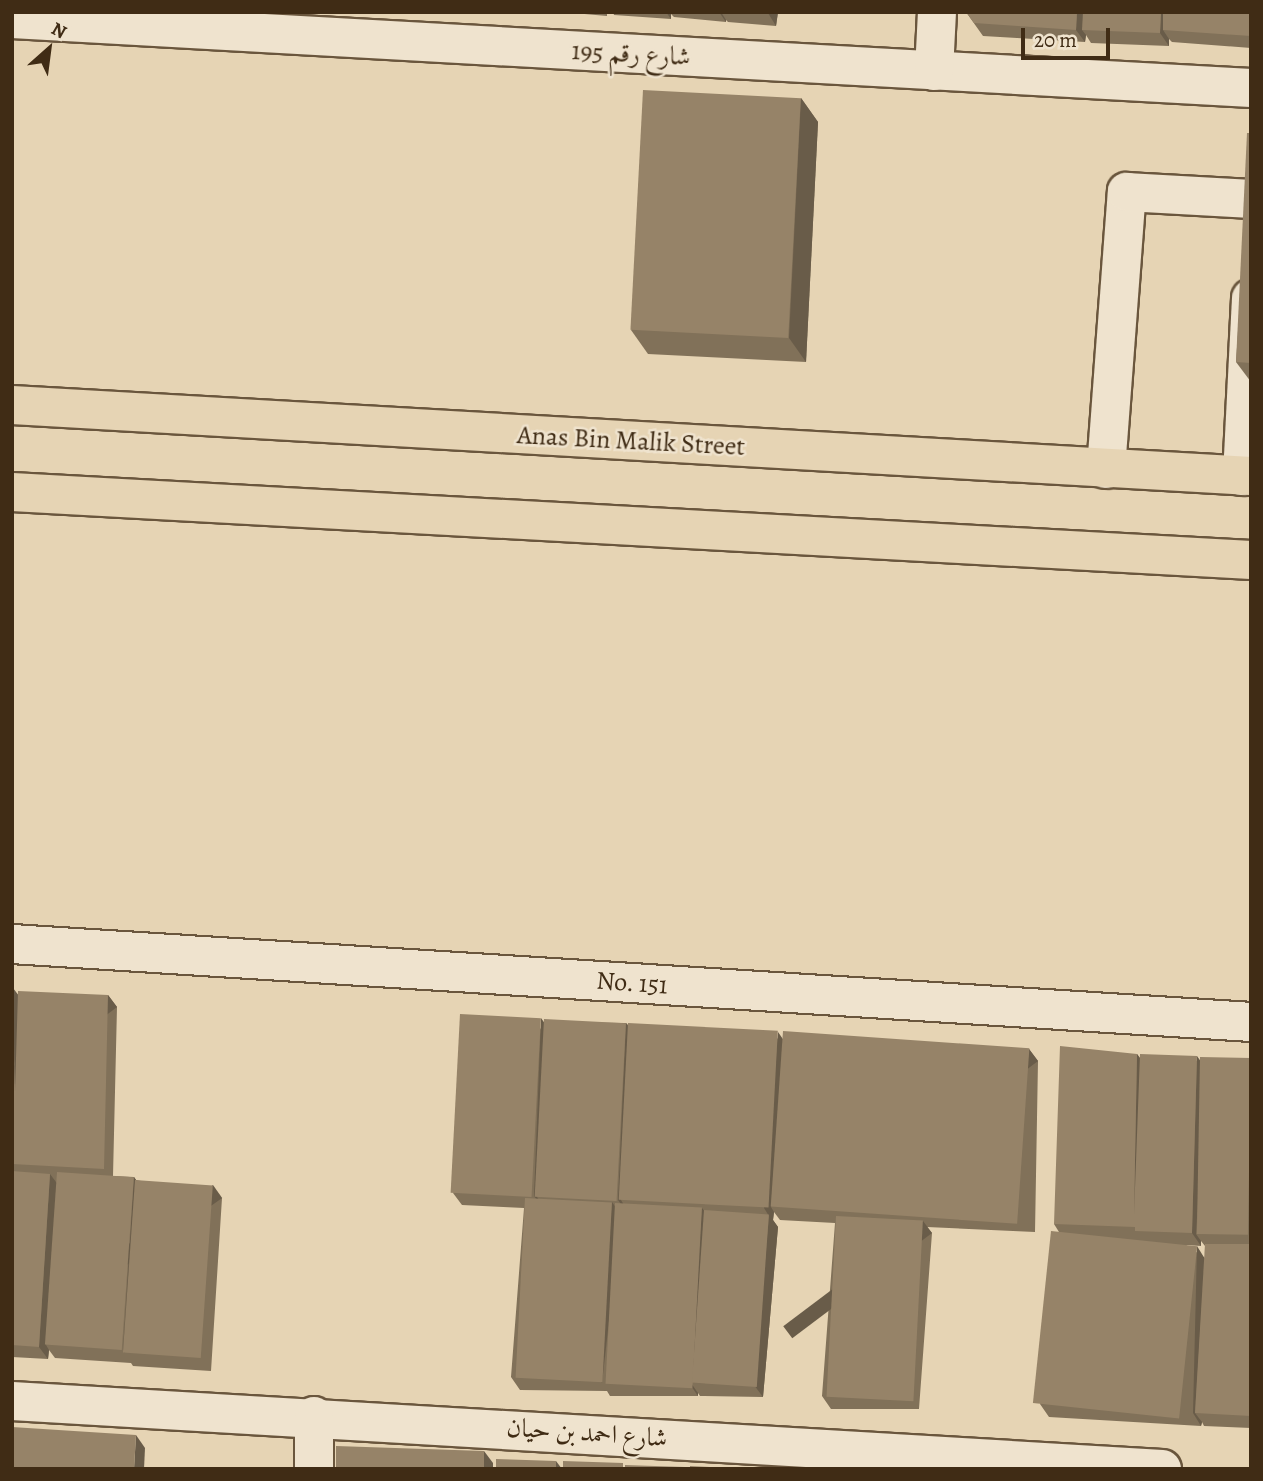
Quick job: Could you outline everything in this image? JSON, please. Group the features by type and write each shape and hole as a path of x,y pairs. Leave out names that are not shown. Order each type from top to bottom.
{"main road":[{"name":"Anas Bin Malik Street","path":"12,405 1246,476"},
{"path":"12,492 1251,560"}],"street":[{"path":"934,71 937,12"},
{"name":"شارع رقم 195","path":"12,19 1251,88"},
{"path":"1106,469 1127,192 1251,199"},
{"path":"1246,476 1251,298"},
{"name":"No. 151","path":"12,944 1251,1022"},
{"name":"شارع احمد بن حيان","path":"12,1401 314,1416 1033,1465 1162,1469"},
{"path":"314,1416 314,1469"}],"building":[{"path":"966,12 1077,12 1076,30 974,23"},
{"path":"1083,12 1161,12 1160,33 1082,30"},
{"path":"1163,12 1251,12 1251,36 1163,30"},
{"path":"643,90 801,98 788,338 630,330"},
{"path":"1247,133 1251,133 1251,363 1236,362"},
{"path":"12,988 15,1092 18,991 108,995 104,1169 12,1164"},
{"path":"460,1014 541,1018 532,1197 451,1193"},
{"path":"544,1019 626,1023 617,1201 535,1197"},
{"path":"628,1023 778,1031 769,1208 619,1200"},
{"path":"783,1031 1029,1048 1017,1224 771,1207"},
{"path":"1060,1046 1137,1054 1134,1215 1140,1054 1197,1056 1192,1233 1135,1231 1135,1227 1054,1224"},
{"path":"1200,1057 1251,1058 1248,1235 1197,1234"},
{"path":"12,1171 50,1174 39,1347 12,1345"},
{"path":"57,1172 134,1177 122,1350 45,1345"},
{"path":"135,1180 213,1185 201,1358 123,1353"},
{"path":"525,1198 612,1203 602,1382 516,1378"},
{"path":"615,1203 702,1208 692,1388 606,1384"},
{"path":"704,1210 769,1215 757,1387 692,1383"},
{"path":"836,1216 923,1221 913,1401 827,1397"},
{"path":"1051,1231 1197,1246 1179,1418 1033,1403"},
{"path":"1205,1244 1251,1244 1251,1416 1195,1413"},
{"path":"12,1427 136,1435 134,1469 12,1469"},
{"path":"336,1446 484,1451 484,1469 336,1469"},
{"path":"496,1459 556,1461 556,1469 496,1469"},
{"path":"563,1461 623,1463 623,1469 563,1469"},
{"path":"625,1465 685,1467 685,1469 625,1469"},
{"path":"690,1466 750,1469 690,1469"}]}
